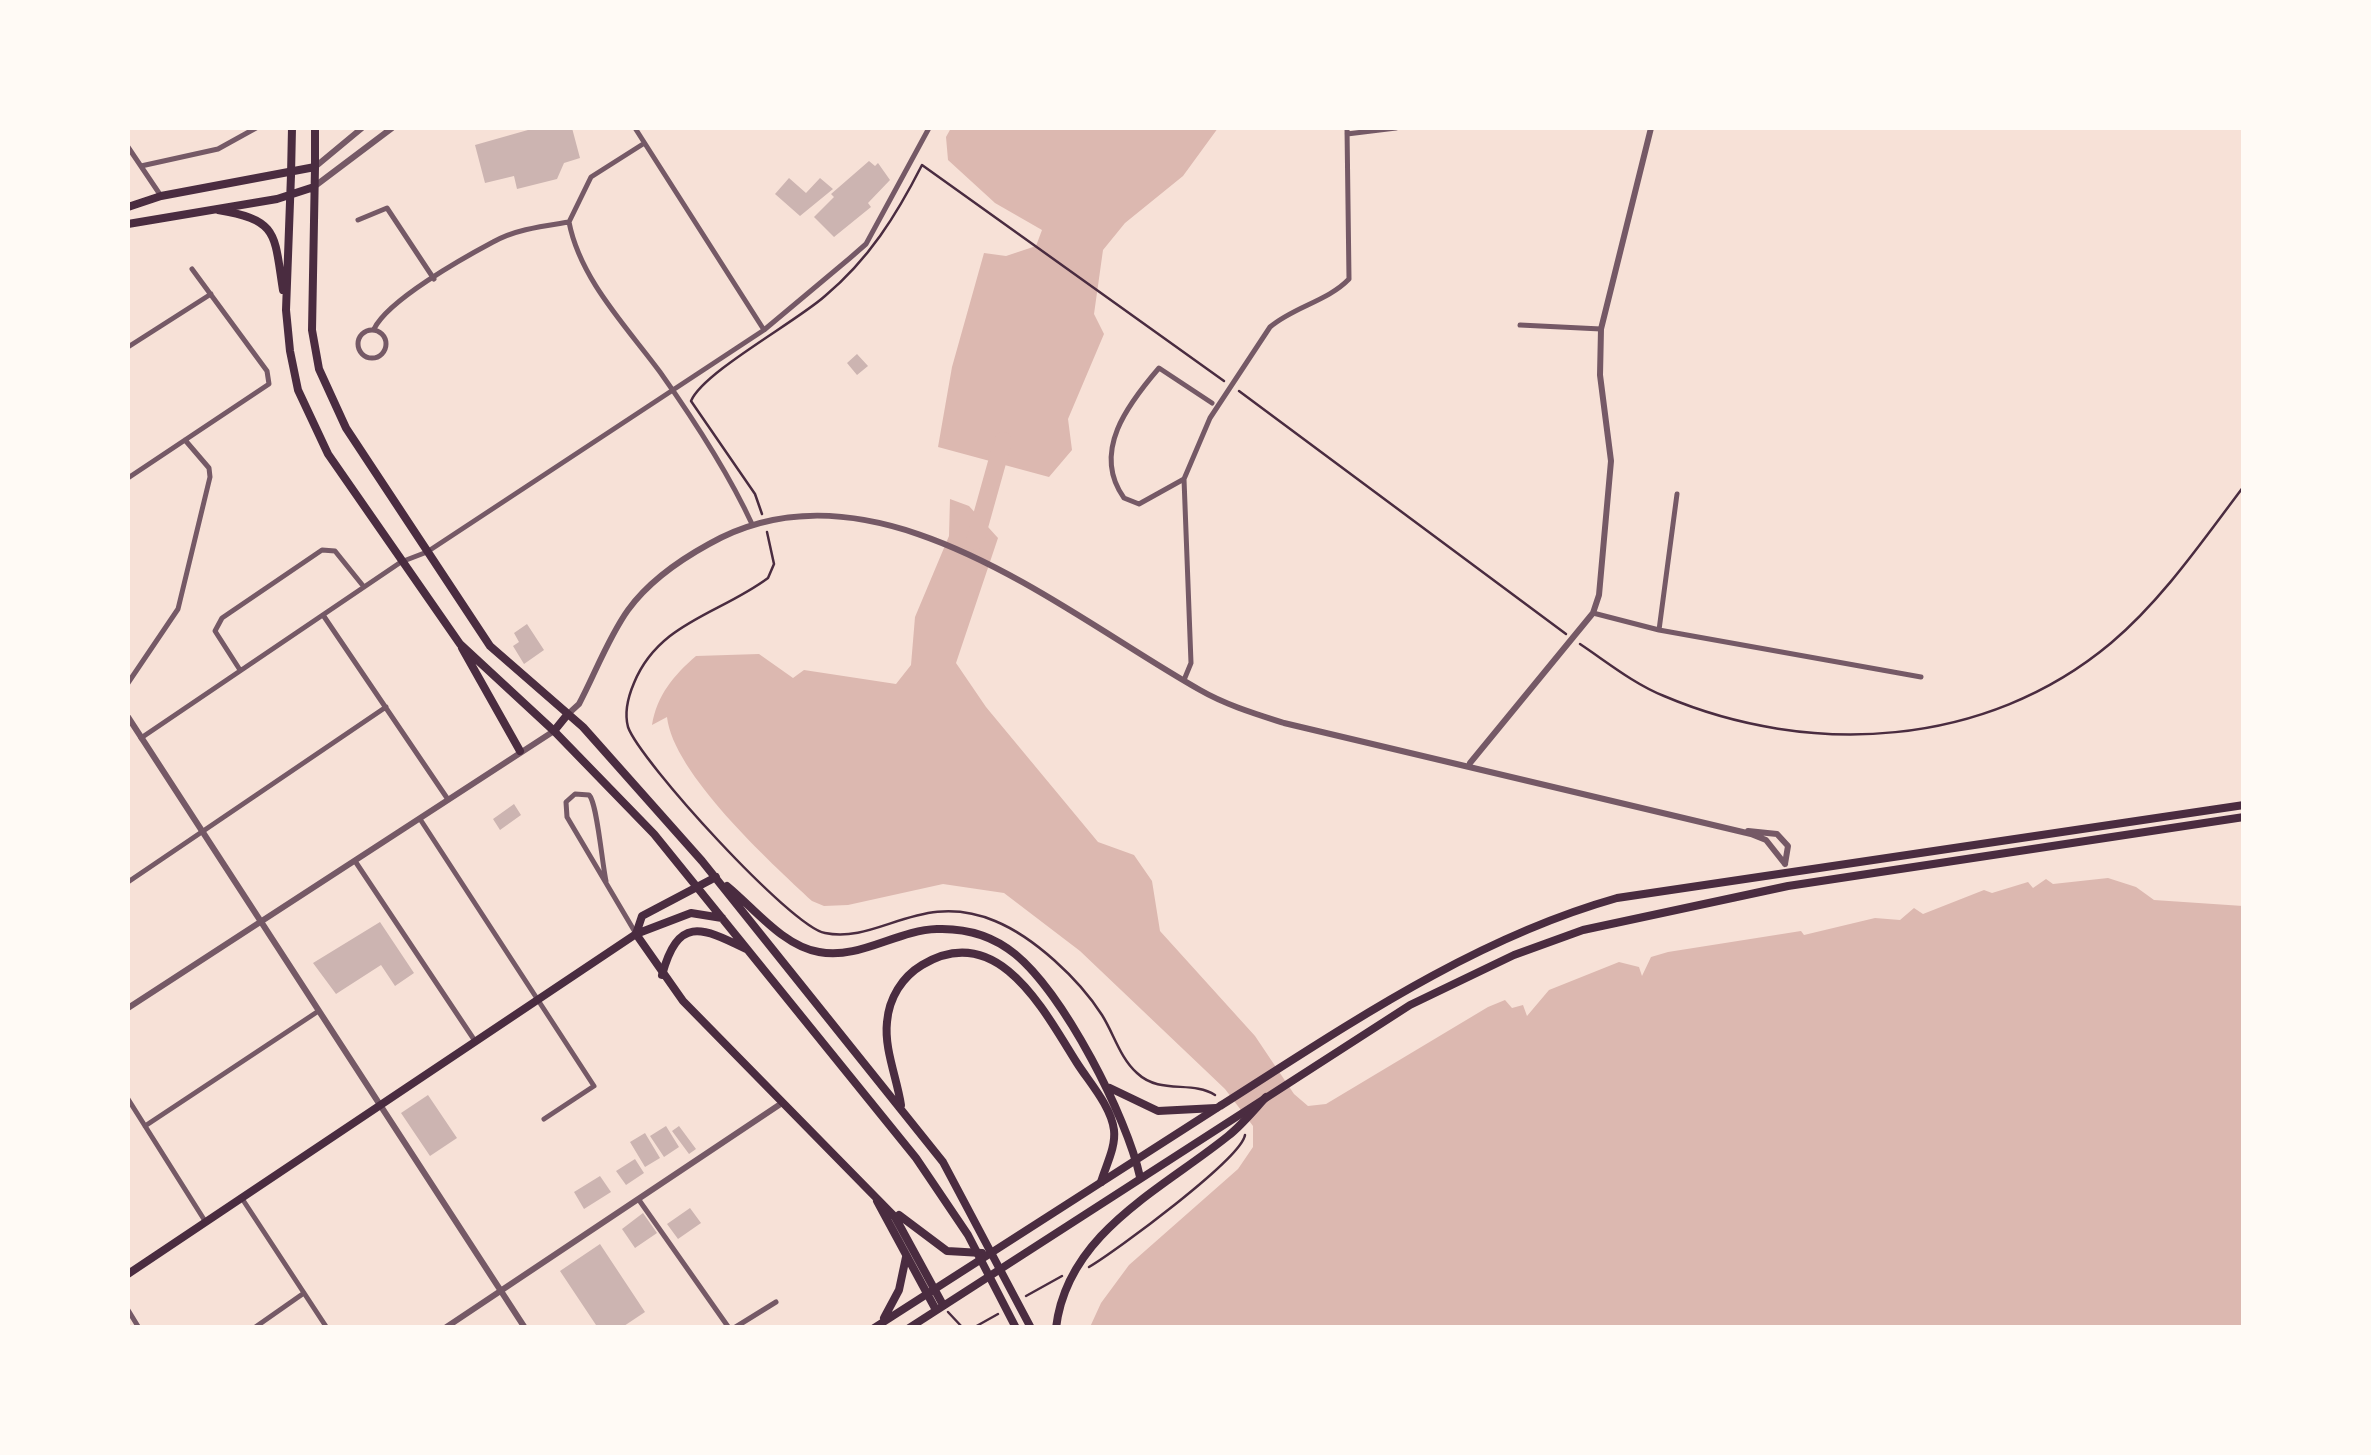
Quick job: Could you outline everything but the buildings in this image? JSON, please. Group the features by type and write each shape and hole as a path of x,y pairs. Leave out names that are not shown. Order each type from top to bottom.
{"main road":[{"path":"286,310 292,128"},
{"path":"315,128 312,330 319,369 346,428 490,646 567,714 716,877 902,1109 971,1208 1031,1328"},
{"path":"128,207 160,196 315,168"},
{"path":"128,224 291,195 314,187"},
{"path":"207,208 258,218 271,230 298,390 328,454 460,644 520,751"},
{"path":"460,644 554,731 724,918 958,1216 1016,1328"},
{"path":"554,731 567,714"},
{"path":"878,1325 1289,1062 1454,963 1564,912 1616,898 1785,868 2244,804"},
{"path":"909,1328 1410,1004 1514,956 1583,930 1788,886 2244,817"},
{"path":"1785,868 1788,886"},
{"path":"636,934 642,916 696,884 716,877"},
{"path":"716,877 788,939 816,952 851,951 936,929 967,931 1001,944 1036,976 1106,1085 1127,1126 1140,1178"},
{"path":"128,1274 636,934 690,913 724,918"},
{"path":"662,975 671,946 690,932 710,932 750,952"},
{"path":"636,934 662,975 886,1206 907,1233 930,1292"},
{"path":"902,1109 886,1028 896,992 912,972 936,958 960,954 992,960 1027,986 1110,1114 1114,1139 1101,1182"},
{"path":"1106,1085 1158,1112 1216,1108"},
{"path":"1056,1328 1070,1275 1112,1225 1232,1134 1266,1096"},
{"path":"872,1192 906,1257 942,1309"},
{"path":"886,1206 946,1252 991,1252"},
{"path":"878,1325 899,1290 906,1257"}],"street":[{"path":"141,166 218,149 256,128"},
{"path":"315,168 362,128"},
{"path":"314,187 392,128"},
{"path":"635,128 764,330"},
{"path":"141,738 401,562 427,552 764,330 866,244 930,128"},
{"path":"1184,680 1191,663 1184,480 1192,454 1270,327 1287,312 1341,287 1348,279 1347,131 1396,128"},
{"path":"1470,764 1593,614 1611,484 1600,375 1601,330 1651,128"},
{"path":"644,144 592,177 569,222 584,268 673,391 735,486 752,524"},
{"path":"128,147 160,196"},
{"path":"358,220 387,208 434,279"},
{"path":"374,330 382,334 387,346 379,357 370,358 359,350 358,340 374,330 379,318 434,279 493,242 569,222"},
{"path":"128,478 269,384 267,371 192,269"},
{"path":"128,347 211,294"},
{"path":"1520,325 1601,330"},
{"path":"1184,480 1139,504 1124,498 1112,477 1110,455 1119,423 1132,398 1159,368 1212,403"},
{"path":"128,683 178,609 195,552 210,468 185,440"},
{"path":"1660,630 1677,494"},
{"path":"567,714 579,704 628,611 662,573 752,524 828,518 886,526 936,542 1011,575 1184,680 1240,709 1284,724 1470,764 1742,832 1766,840 1785,868"},
{"path":"241,671 216,631 222,618 236,608 322,550 335,551 364,587"},
{"path":"1593,614 1660,630 1922,677"},
{"path":"323,615 447,798"},
{"path":"128,882 386,707"},
{"path":"128,717 377,1106 525,1328"},
{"path":"128,1008 554,731"},
{"path":"606,881 596,836 596,804 589,795 575,794 566,802 567,817 636,934"},
{"path":"418,816 540,997 594,1086 544,1120"},
{"path":"1742,832 1777,834 1788,846 1785,868"},
{"path":"354,858 475,1041"},
{"path":"145,1126 317,1012"},
{"path":"128,1099 205,1222"},
{"path":"446,1328 782,1103"},
{"path":"241,1198 327,1328"},
{"path":"639,1200 732,1328 776,1302"},
{"path":"254,1328 304,1294"},
{"path":"128,1310 139,1328"}],"path":[{"path":"761,511 692,401 697,386 758,346 847,276 893,220 922,166 1110,297 1572,639 1661,695 1766,728 1865,736 1926,729 2020,698 2110,644 2152,603 2244,486"},
{"path":"767,530 774,564 768,578 684,624 649,654 626,708 634,739 740,862 806,926 841,934 906,916 946,911 994,920 1029,940 1088,999 1140,1076 1158,1085 1204,1090 1215,1096"},
{"path":"1213,1172 1242,1145 1244,1132"},
{"path":"942,1309 963,1328"}],"shaded area":[{"path":"951,128 1218,128 1183,176 1125,223 1103,250 1094,314 1104,334 1068,419 1072,450 1049,477 938,447 952,367 984,253 1006,256 1036,246 1042,230 995,203 948,160 946,137"},
{"path":"950,499 969,506 998,538 956,663 986,707 1098,842 1134,855 1152,881 1160,931 1255,1036 1294,1094 1308,1106 1326,1104 1488,1007 1505,1000 1512,1008 1523,1005 1527,1016 1549,990 1619,962 1639,967 1642,976 1651,957 1668,952 1801,931 1804,935 1875,918 1900,920 1914,908 1923,914 1984,890 1992,893 2028,882 2033,888 2046,879 2053,884 2108,878 2136,887 2154,900 2243,906 2243,1327 1090,1327 1101,1303 1129,1265 1238,1169 1253,1147 1253,1126 1225,1089 1080,951 1004,893 943,884 848,905 824,906 812,901 704,790 673,739 667,717 652,725 668,686 696,656 759,654 793,678 804,670 896,684 911,665 915,617 949,536"}],"waterway":[{"path":"975,541 1003,441"}]}
